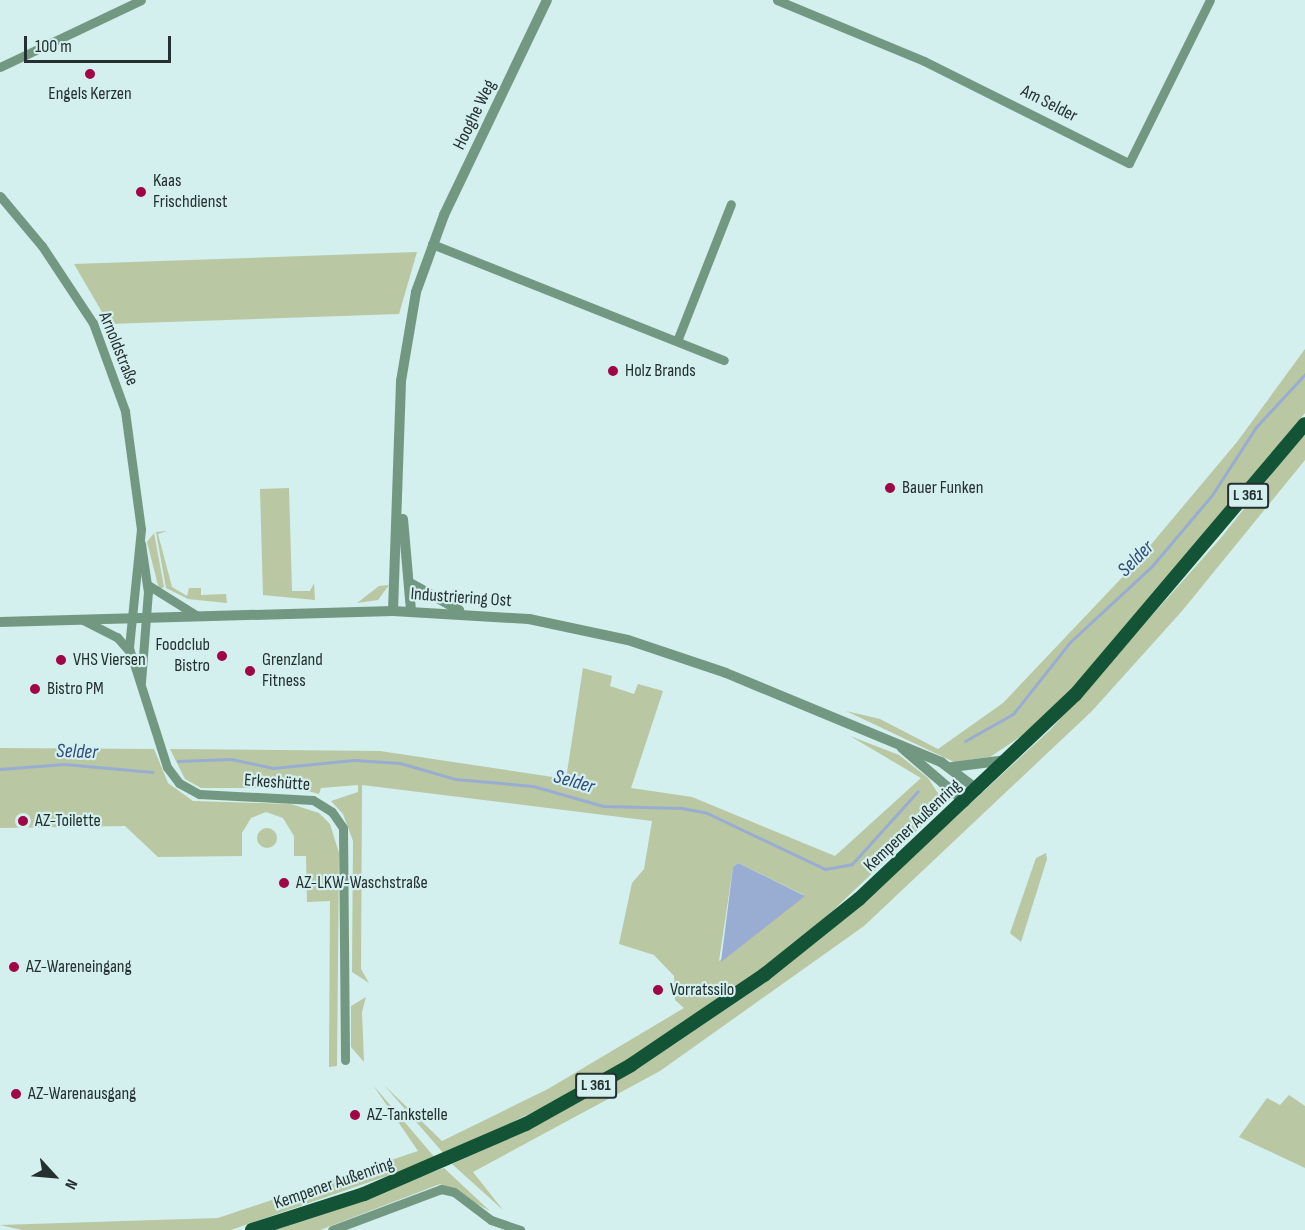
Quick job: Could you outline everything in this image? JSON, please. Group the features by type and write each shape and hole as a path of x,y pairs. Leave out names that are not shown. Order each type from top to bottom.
{"main road":[{"name":"Kempener Außenring","path":"252,1230 462,1155 600,1084 723,1005 835,920 1011,759 1152,611 1305,424"}],"street":[{"path":"0,67 141,0"},
{"name":"Hooghe Weg","path":"393,611 405,350 432,244 547,0"},
{"name":"Am Selder","path":"777,0 788,2 924,61 1129,163 1210,0"},
{"name":"Arnoldstraße","path":"0,196 42,246 93,323 132,441 141,541 148,585 146,618"},
{"path":"677,341 731,204"},
{"path":"432,244 724,360"},
{"name":"Hooghe Weg","path":"400,497 412,584 411,611"},
{"name":"Arnoldstraße","path":"129,619 141,541"},
{"path":"412,584 466,613"},
{"path":"148,585 196,615"},
{"name":"Industriering Ost","path":"0,622 393,611 466,613 529,619 628,640 726,673 952,767 978,790"},
{"name":"Erkeshütte","path":"141,687 146,618"},
{"name":"Erkeshütte","path":"129,619 129,651 166,767 188,789 212,796 313,800 339,820 346,838 345,1060"},
{"path":"83,620 117,637 129,651"},
{"name":"Industriering Ost","path":"898,744 965,802"},
{"path":"952,767 1011,759"},
{"path":"332,1230 441,1189 454,1192 491,1220 517,1228"}],"green space":[{"path":"417,252 399,314 109,324 74,264"},
{"path":"1305,349 1305,413 1172,579 1044,721 990,757 954,762 846,711 880,719 938,749 1003,703 1133,566 1237,442"},
{"path":"1305,432 1305,460 1182,611 1092,711 864,926 660,1071 473,1172 503,1210 452,1164 532,1128 642,1066 762,985 851,914 1051,729 1220,539"},
{"path":"289,488 292,591 310,591 314,583 315,600 263,595 260,489"},
{"path":"167,531 158,534 172,587 187,596 189,588 201,588 201,595 226,594 227,603 188,599 166,588 156,532"},
{"path":"154,533 164,587 159,589 147,542"},
{"path":"389,585 378,600 357,603 379,586"},
{"path":"583,668 612,676 610,686 634,694 638,684 663,691 631,788 692,797 835,856 921,778 850,736 899,755 928,778 945,804 804,938 696,1018 576,1091 445,1155 384,1085 442,1141 548,1089 684,1008 675,1000 674,976 654,955 619,944 632,883 644,869 652,821 362,785 361,969 369,983 352,972 353,841 343,814 331,801 358,792 358,785 321,788 319,794 297,788 201,788 185,779 170,749 380,751 566,779","holes":["738,863 804,895 719,961 733,867"]},
{"path":"0,748 154,749 168,783 193,801 291,804 319,813 330,824 339,853 337,1066 329,1067 330,901 307,902 306,856 294,856 294,836 283,818 266,812 251,818 242,833 242,856 158,857 125,826 0,828"},
{"path":"267,828 274,831 277,838 274,845 267,848 260,845 257,838 260,831"},
{"path":"1046,853 1047,859 1021,942 1010,933 1036,858"},
{"path":"366,997 362,1012 364,1062 351,1047 351,1006"},
{"path":"373,1085 436,1159 231,1230 22,1230 0,1225 218,1218 418,1151"},
{"path":"1289,1095 1305,1106 1305,1168 1239,1137 1267,1098 1280,1105"},
{"path":"444,1168 490,1211 440,1184 320,1230 272,1230"}],"water":[{"path":"738,863 805,896 721,962 733,867"}],"waterway":[{"name":"Selder","path":"965,741 1013,714 1070,642 1152,566 1212,495 1256,427 1305,374"},
{"name":"Selder","path":"178,761 231,759 273,768 354,760 400,763 455,779 533,786 603,806 682,808 707,813 825,869 852,864 918,791"},
{"name":"Selder","path":"0,769 64,764 153,772"}],"place":[{"name":"Engels Kerzen","path":"90,74"},
{"name":"Kaas Frischdienst","path":"141,192"},
{"name":"Holz Brands","path":"613,371"},
{"name":"Bauer Funken","path":"890,488"},
{"name":"Foodclub Bistro","path":"222,656"},
{"name":"VHS Viersen","path":"61,660"},
{"name":"Grenzland Fitness","path":"250,671"},
{"name":"Bistro PM","path":"35,689"},
{"name":"AZ-Toilette","path":"23,821"},
{"name":"AZ-LKW-Waschstraße","path":"284,883"},
{"name":"AZ-Wareneingang","path":"14,967"},
{"name":"Vorratssilo","path":"658,990"},
{"name":"AZ-Warenausgang","path":"16,1094"},
{"name":"AZ-Tankstelle","path":"355,1115"}]}
